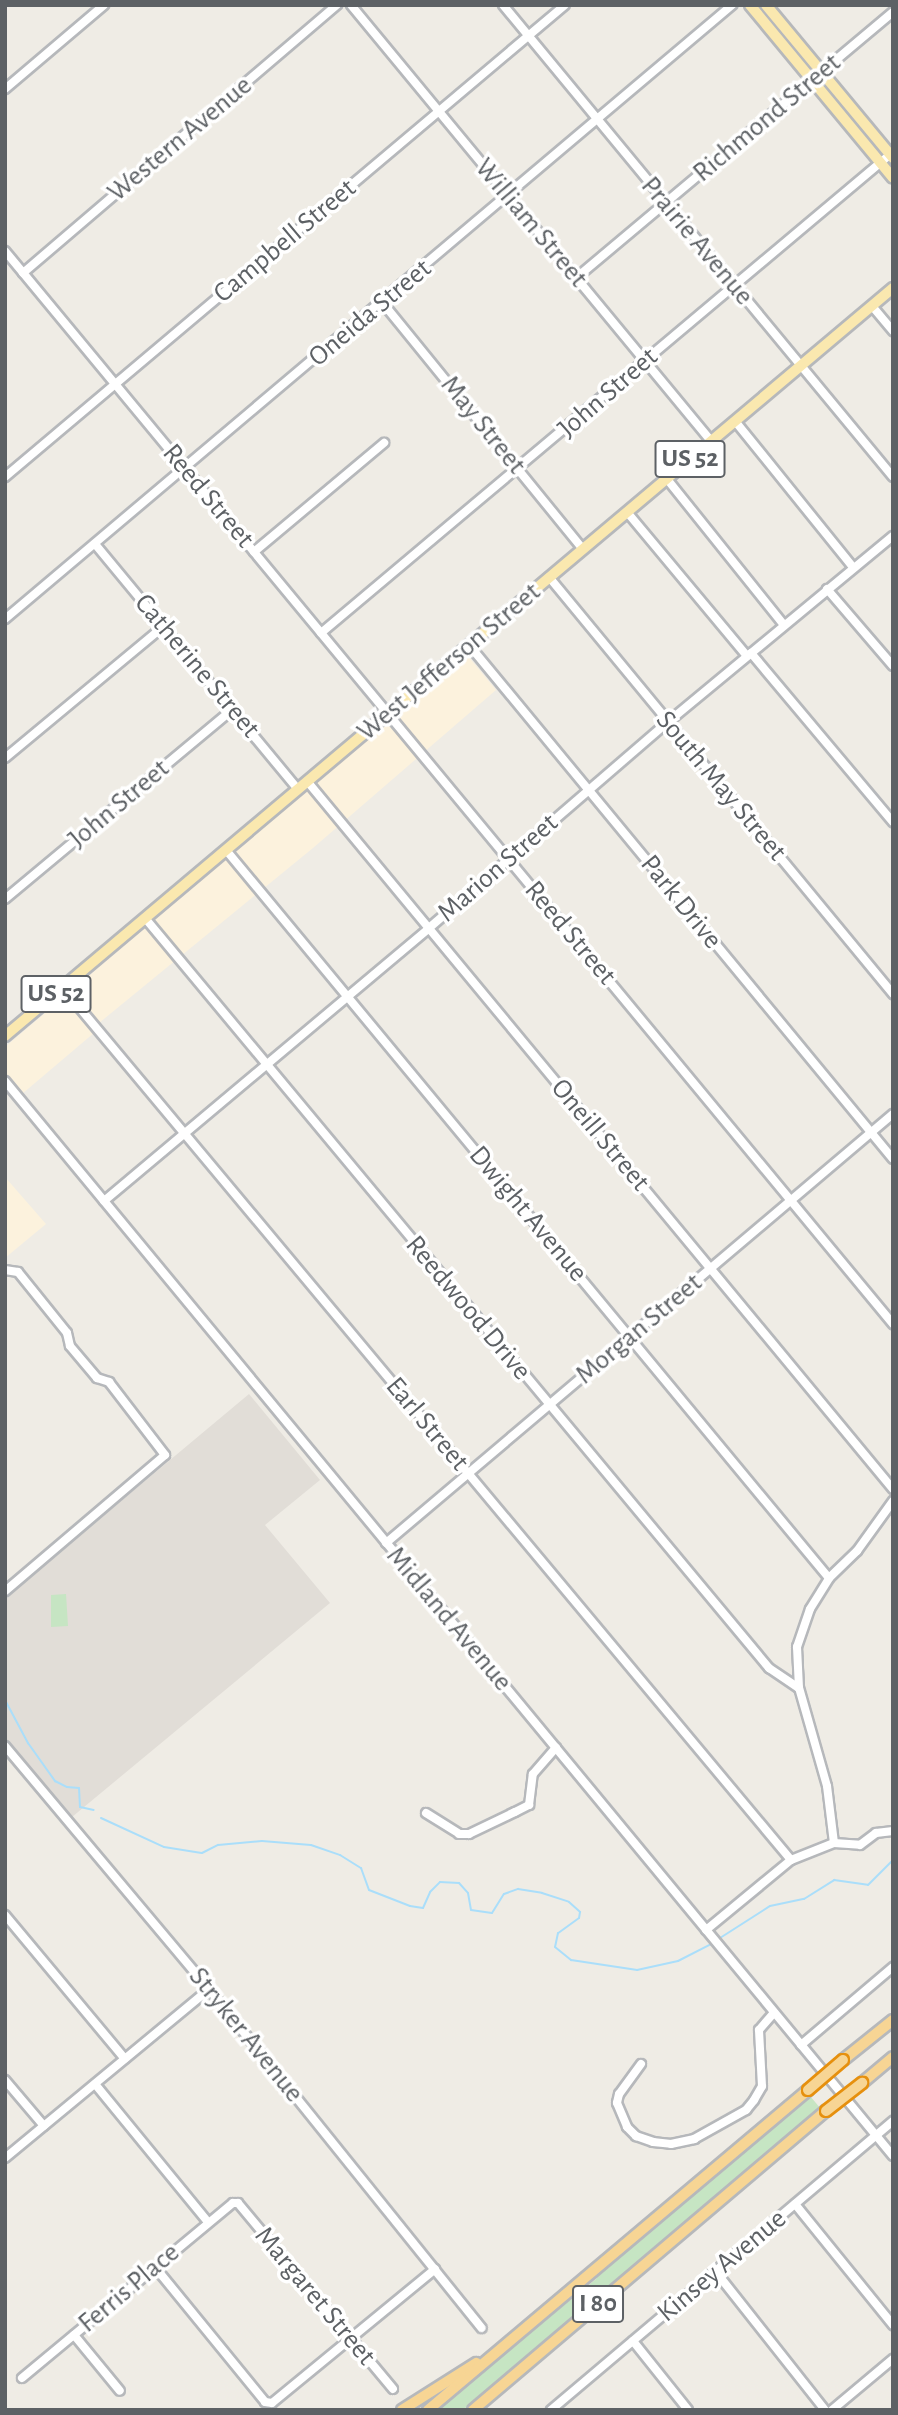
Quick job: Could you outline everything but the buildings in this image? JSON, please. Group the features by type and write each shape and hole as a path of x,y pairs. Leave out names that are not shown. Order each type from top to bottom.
{"highway":[{"name":"I 80","path":"428,2410 893,2020"},
{"name":"I 80","path":"473,2410 893,2057"},
{"path":"402,2410 439,2384 500,2350"}],"main road":[{"path":"750,5 893,178"},
{"path":"766,5 892,155"},
{"name":"West Jefferson Street","path":"5,1036 892,289"}],"street":[{"path":"5,89 104,5"},
{"name":"Western Avenue","path":"23,273 337,5"},
{"name":"William Street","path":"351,5 711,441"},
{"name":"Prairie Avenue","path":"503,5 893,477"},
{"name":"Campbell Street","path":"5,477 565,5"},
{"name":"Oneida Street","path":"5,619 733,5"},
{"name":"Richmond Street","path":"576,278 893,12"},
{"name":"John Street","path":"321,633 892,155"},
{"name":"Reed Street","path":"5,251 893,1324"},
{"name":"May Street","path":"382,302 583,549"},
{"path":"872,306 893,331"},
{"path":"735,421 853,567"},
{"path":"254,552 384,443"},
{"path":"667,479 784,625"},
{"path":"627,512 893,822"},
{"name":"Marion Street","path":"104,1201 429,928 587,790 893,536"},
{"name":"Catherine Street","path":"95,544 298,789"},
{"name":"South May Street","path":"549,577 893,995"},
{"path":"827,589 893,666"},
{"path":"5,758 164,626"},
{"name":"Park Drive","path":"469,645 893,1159"},
{"name":"John Street","path":"5,899 233,709"},
{"name":"Oneill Street","path":"307,781 893,1489"},
{"name":"Dwight Avenue","path":"226,850 829,1578"},
{"name":"Reedwood Drive","path":"145,918 769,1668 799,1688"},
{"name":"Earl Street","path":"62,988 791,1860"},
{"name":"Midland Avenue","path":"5,1082 893,2156"},
{"name":"Morgan Street","path":"386,1543 893,1114"},
{"path":"5,1270 18,1272 67,1333 70,1346 97,1378 109,1382 165,1455 5,1591"},
{"path":"885,1480 893,1473"},
{"path":"834,1843 827,1786 799,1688 797,1647 810,1609 829,1578 857,1551 893,1501"},
{"name":"Stryker Avenue","path":"5,1746 209,1989 482,2328"},
{"path":"426,1813 459,1834 469,1834 529,1805 533,1774 556,1748"},
{"path":"706,1930 791,1860 834,1843 860,1846 876,1833 893,1831"},
{"path":"5,1915 125,2059"},
{"path":"801,2045 893,1967"},
{"path":"5,2158 209,1989"},
{"path":"641,2064 619,2094 617,2103 626,2127 636,2136 653,2142 671,2144 694,2138 746,2110 754,2100 762,2086 759,2030 762,2023 774,2013"},
{"path":"5,2080 44,2126"},
{"path":"95,2084 208,2222"},
{"name":"Kinsey Avenue","path":"551,2410 893,2120"},
{"name":"Ferris Place","path":"22,2378 229,2204 238,2203"},
{"name":"Margaret Street","path":"238,2203 393,2389"},
{"path":"795,2204 893,2325"},
{"path":"155,2267 265,2402 272,2403 435,2269"},
{"path":"716,2272 825,2410"},
{"path":"74,2335 120,2391"},
{"path":"633,2341 688,2410"},
{"path":"832,2410 893,2359"}],"shaded area":[{"path":"467,655 496,690 313,848 99,1023 101,1027 22,1094 5,1074 5,1047"},
{"path":"5,1177 46,1224 5,1258"},
{"path":"249,1394 320,1480 265,1525 330,1603 72,1817 5,1737 5,1598"}],"green space":[{"path":"66,1594 68,1626 51,1627 51,1595"},
{"path":"810,2096 821,2109 463,2410 436,2410 596,2279 600,2272"}],"waterway":[{"path":"5,1700 28,1743 55,1781 67,1787 79,1788 80,1807 94,1810"},
{"path":"101,1818 164,1847 202,1853 218,1845 262,1841 311,1845 340,1855 361,1868 369,1890 410,1906 423,1908 430,1892 440,1882 459,1883 468,1893 471,1910 492,1913 504,1894 518,1889 542,1893 569,1902 580,1912 579,1918 558,1933 555,1947 571,1960 637,1970 678,1961 711,1944"},
{"path":"720,1938 770,1906 804,1899 834,1880 868,1885 893,1860"}]}
